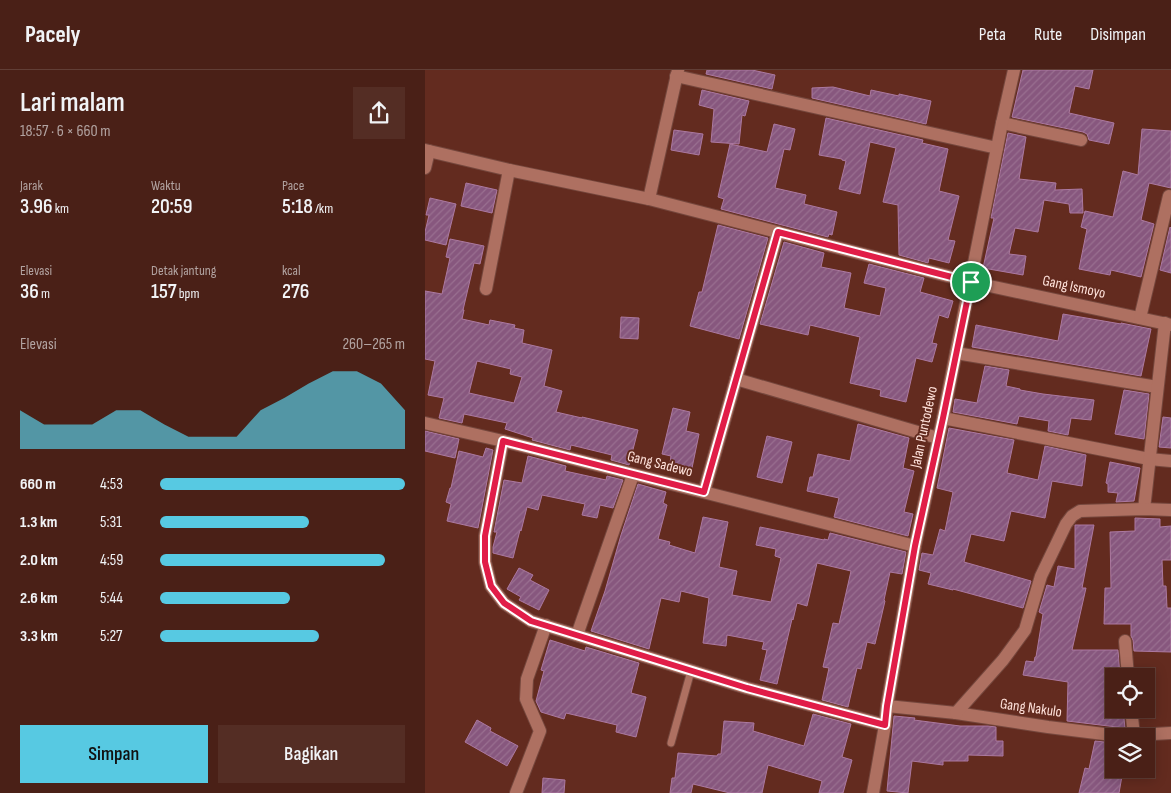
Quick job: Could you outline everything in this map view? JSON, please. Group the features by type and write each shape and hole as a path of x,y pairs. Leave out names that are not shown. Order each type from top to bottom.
{"street":[{"name":"Jalan Puntodewo","path":"873,793 915,546 1014,70"},
{"path":"649,199 677,73 997,148"},
{"path":"1002,123 1081,140"},
{"path":"425,168 427,151"},
{"name":"Gang Ismoyo","path":"427,151 649,199 971,282 1168,324"},
{"path":"487,289 509,170"},
{"path":"1139,318 1169,196"},
{"path":"704,492 778,232"},
{"path":"1144,509 1157,387 1168,324"},
{"path":"956,352 1157,387"},
{"path":"736,379 938,438"},
{"path":"943,418 1149,459 1171,461"},
{"name":"Gang Sadewo","path":"425,423 503,441 915,546"},
{"path":"503,441 485,536 485,562 491,586 504,603 531,621 747,688 885,725"},
{"path":"577,635 633,475"},
{"path":"956,713 1003,660 1025,630 1041,576 1066,524 1072,516 1080,511 1171,510"},
{"path":"516,793 540,731 526,699 527,679 546,625"},
{"path":"1125,641 1127,668"},
{"name":"Gang Nakulo","path":"887,706 956,713 1105,734"},
{"name":"Gang Nakulo","path":"1155,734 1171,733"}],"lane":[{"path":"671,743 691,670"}],"building":[{"path":"707,70 752,70 775,75 772,89 706,74"},
{"path":"1023,70 1093,70 1089,89 1075,86 1069,113 1114,123 1109,144 1089,140 1087,134 1083,132 1012,117"},
{"path":"833,87 870,96 871,90 931,101 926,124 812,98 812,88"},
{"path":"702,90 749,101 745,116 742,115 739,144 711,142 714,109 699,105"},
{"path":"826,118 923,140 922,143 948,149 939,191 959,196 948,240 955,241 949,263 929,258 928,263 899,255 898,205 883,202 896,148 870,142 860,194 839,189 846,161 819,155"},
{"path":"774,124 795,129 790,150 784,149 775,188 806,195 804,204 837,212 832,235 829,234 828,237 721,209 724,199 718,197 730,144 767,152"},
{"path":"1142,129 1171,131 1171,188 1149,183 1141,220 1154,224 1141,277 1111,270 1110,275 1079,269 1087,229 1081,227 1085,211 1113,217 1123,171 1138,175"},
{"path":"674,130 703,134 699,155 671,150"},
{"path":"1008,133 1026,137 1019,179 1056,183 1055,190 1082,189 1083,213 1070,213 1069,204 1044,200 1038,232 1015,228 1009,254 1026,256 1023,275 983,268 994,218 991,218"},
{"path":"466,183 497,190 492,213 461,206"},
{"path":"430,198 456,204 446,245 425,240 429,215 426,215"},
{"path":"718,225 768,238 739,339 690,326 699,292 702,292"},
{"path":"1171,228 1171,273 1160,270"},
{"path":"450,239 484,246 480,264 474,263 462,319 489,325 490,320 515,325 514,328 524,330 522,343 552,350 544,386 562,391 556,412 638,430 629,465 611,460 612,455 571,445 570,450 532,440 533,438 505,429 507,423 464,414 462,423 439,418 444,398 428,395 435,361 425,359 425,291 442,294 450,258 446,257","holes":["477,361 511,369 510,374 522,377 514,403 469,393"]},
{"path":"784,242 824,253 821,267 851,273 844,308 880,316 886,288 864,283 869,264 924,278 920,292 953,301 948,318 939,315 932,343 937,344 932,362 916,358 906,402 880,396 881,390 850,383 860,337 810,325 808,335 760,324"},
{"path":"1063,314 1151,329 1141,376 972,347 976,325 1058,341"},
{"path":"621,317 639,318 638,339 620,338"},
{"path":"985,366 1009,370 1006,386 1043,394 1094,400 1091,420 1071,418 1068,435 1048,431 1049,421 1019,416 1017,424 953,412 955,399 977,403"},
{"path":"1124,390 1149,394 1144,439 1115,434"},
{"path":"673,408 690,412 686,431 699,434 692,468 670,463 671,456 662,454"},
{"path":"1163,417 1171,418 1171,448 1159,447"},
{"path":"858,424 909,438 903,468 914,471 904,512 913,514 908,536 834,517 839,498 807,491 810,477 813,477 818,454 850,461"},
{"path":"949,428 1014,440 1007,473 1038,480 1045,446 1086,455 1082,486 1052,481 1045,518 1011,511 1004,541 971,534 964,562 1031,581 1023,608 928,584 931,573 919,570 922,553 933,555 940,529 945,531 953,492 937,488"},
{"path":"425,431 459,439 455,458 425,451"},
{"path":"767,436 792,442 782,483 757,477"},
{"path":"486,448 493,450 478,528 447,521 451,504 446,502 459,451 483,457"},
{"path":"528,456 566,466 565,471 606,480 607,476 623,480 613,508 600,505 597,518 582,515 585,504 542,495 538,510 527,507 513,558 493,553 497,532 494,532 504,480 522,483"},
{"path":"1110,462 1140,468 1134,501 1116,502 1118,493 1108,492 1108,484 1106,483"},
{"path":"638,484 666,492 663,503 667,505 658,539 670,542 669,545 695,553 703,517 728,522 719,567 737,571 732,595 771,602 781,558 775,556 776,549 756,545 760,527 824,540 828,540 830,533 906,552 902,574 890,572 875,644 867,642 861,669 857,668 848,707 822,700 829,668 823,667 833,623 839,624 851,571 817,563 807,606 797,603 777,684 760,680 767,650 762,649 764,642 727,635 726,646 703,643 709,598 681,591 679,602 661,598 649,649 591,631"},
{"path":"1135,518 1160,519 1160,527 1171,526 1171,560 1162,560 1163,586 1166,586 1167,608 1171,608 1171,652 1134,651 1131,624 1104,624 1105,588 1111,588 1110,532 1135,531"},
{"path":"1075,525 1094,525 1082,588 1086,588 1072,650 1118,650 1119,668 1105,668 1105,718 1124,718 1125,728 1067,721 1068,682 1023,675 1026,661 1034,662 1036,657 1043,614 1039,612 1047,585 1054,587 1058,566 1075,569"},
{"path":"519,568 533,575 530,580 549,590 539,610 519,600 521,597 507,589"},
{"path":"550,640 585,651 586,647 639,663 631,693 646,697 636,737 616,732 617,725 566,713 564,719 541,712 536,701 544,671 541,670"},
{"path":"813,714 851,724 842,757 852,760 843,793 819,793 822,781 768,765 762,793 730,793 693,784 691,793 670,793 672,778 675,778 678,753 717,756 721,754 724,721 754,723 753,731 804,746"},
{"path":"894,716 960,726 996,727 996,741 1003,741 1003,756 968,755 968,761 943,761 943,765 912,761 908,793 887,791"},
{"path":"477,720 491,728 490,731 518,746 507,766 465,742"},
{"path":"1095,741 1105,742 1105,778 1122,778 1119,793 1079,793 1085,768 1089,769"},
{"path":"543,778 565,780 564,793 542,793"}],"route":[{"path":"778,232 971,282 915,546 885,725 747,688 531,621 504,603 491,586 485,562 485,536 503,441 704,492 778,232"}]}
